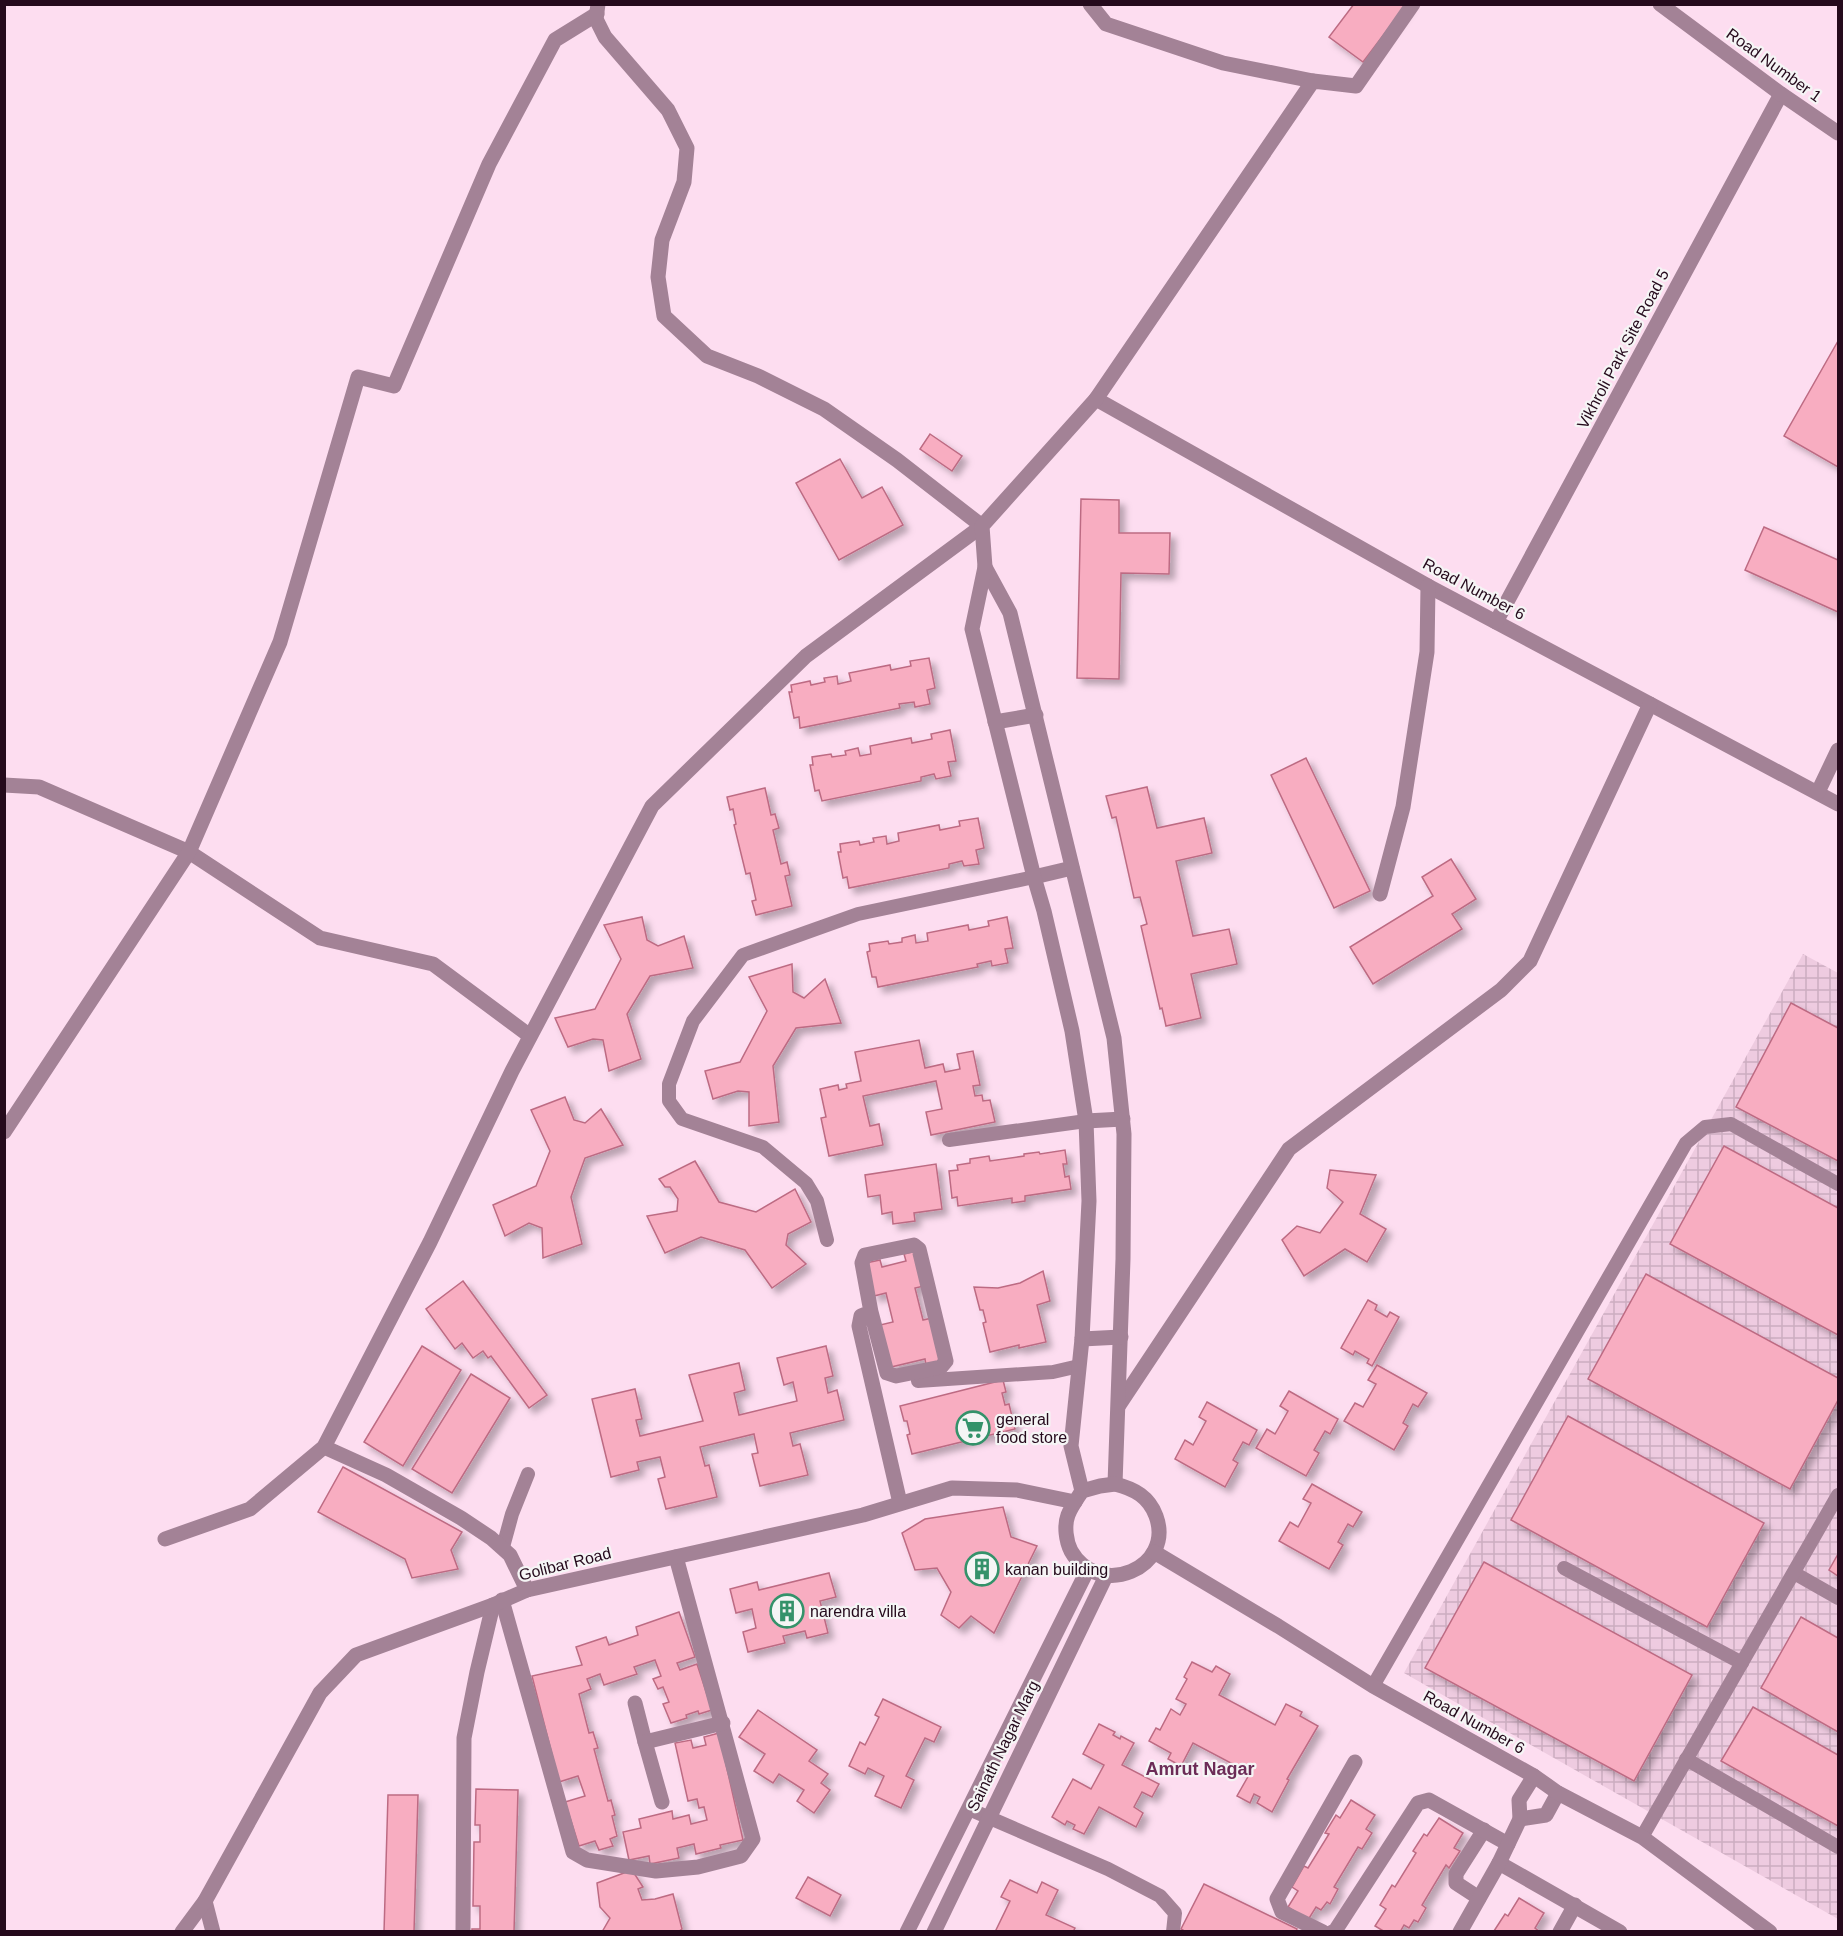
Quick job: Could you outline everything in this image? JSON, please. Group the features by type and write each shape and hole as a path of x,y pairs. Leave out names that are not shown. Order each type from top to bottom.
{"street":[{"path":"1090,4 1106,24 1223,63 1313,81 1356,86 1413,4"},
{"name":"Road Number 1","path":"1660,4 1781,94 1839,133"},
{"path":"598,9 596,19 605,37 668,110 687,148 684,182 662,240 658,277 664,316 707,356 758,376 824,409 897,460 982,526 985,567 972,629 1072,1031 1086,1121 1089,1201 1082,1339 1071,1446 1078,1497 1068,1516 1066,1531 1069,1546 1076,1559 1088,1569 1106,1576 1117,1576 1132,1572 1145,1563 1154,1551 1158,1537 1158,1522 1153,1508 1143,1496 1130,1488 1116,1484 1124,1248 1123,1119 1114,1038 1010,612 985,567"},
{"path":"4,1132 189,852 280,642 358,377 394,386 489,164 555,40 598,9"},
{"path":"165,1539 250,1509 324,1447 430,1242 530,1036 652,806 806,656 982,526 1096,399 1313,81"},
{"name":"Vikhroli Park Site Road 5","path":"1496,622 1781,94"},
{"name":"Road Number 6","path":"1096,399 1428,586 1839,804"},
{"path":"1380,894 1403,807 1426,652 1428,586"},
{"path":"1119,1405 1289,1149 1501,990 1530,961 1650,704"},
{"path":"995,722 1036,715"},
{"path":"1818,792 1839,750"},
{"path":"4,785 39,787 189,852 320,938 433,964 530,1036"},
{"path":"1034,877 1072,868"},
{"path":"1086,1121 1123,1119"},
{"path":"914,1245 919,1249 946,1361 941,1367 896,1376 887,1373 871,1312 862,1263 865,1254 914,1245"},
{"path":"871,1312 861,1316 859,1326 900,1503"},
{"path":"1082,1339 1121,1337"},
{"path":"324,1447 386,1475 461,1518 503,1547 510,1555 527,1590"},
{"name":"Golibar Road","path":"182,1932 205,1901 320,1693 356,1655 527,1590 863,1515 952,1488 1017,1490 1078,1497 1100,1486 1116,1484"},
{"name":"Road Number 6","path":"1154,1551 1373,1686 1534,1776 1558,1793 1642,1837 1770,1932"},
{"path":"498,1602 573,1852 587,1860 656,1871 698,1867 741,1856 753,1839 676,1557"},
{"path":"907,1932 1088,1569"},
{"name":"Sainath Nagar Marg","path":"934,1932 1106,1576"},
{"path":"463,1932 464,1738 477,1672 498,1602"},
{"path":"635,1703 662,1802"},
{"path":"645,1742 723,1723"},
{"path":"1323,1932 1282,1912 1277,1899 1354,1761"},
{"path":"1460,1932 1499,1863 1520,1819 1519,1800 1534,1776"},
{"path":"1520,1819 1546,1815 1558,1793"},
{"path":"1332,1932 1418,1803 1429,1800 1508,1844"},
{"path":"1479,1898 1456,1883 1456,1874 1484,1830"},
{"path":"1499,1863 1620,1932"},
{"path":"205,1901 213,1932"},
{"path":"1560,1932 1575,1905"}],"lane":[{"path":"827,1240 817,1201 806,1183 763,1147 682,1119 669,1101 669,1084 693,1021 743,955 858,914 1034,877"},
{"path":"949,1140 1086,1121"},
{"path":"1373,1686 1686,1143 1705,1127 1731,1124 1839,1184"},
{"path":"918,1381 1053,1372 1079,1366"},
{"path":"503,1547 512,1514 528,1474"},
{"path":"1642,1837 1839,1496"},
{"path":"1564,1568 1742,1663"},
{"path":"1794,1573 1839,1598"},
{"path":"1686,1760 1839,1847"},
{"path":"969,1809 1108,1869 1160,1896 1174,1913 1173,1932"}],"shaded area":[{"path":"1803,954 1838,973 1838,1919 1404,1673"}],"building":[{"path":"1354,4 1407,4 1363,62 1329,37"},
{"path":"1838,341 1838,467 1784,436"},
{"path":"930,434 962,456 952,471 920,449"},
{"path":"840,459 862,498 882,487 903,525 839,560 796,483"},
{"path":"1081,499 1119,500 1119,533 1170,533 1169,574 1121,573 1119,679 1077,678"},
{"path":"1764,527 1838,560 1838,612 1745,570"},
{"path":"929,658 935,688 927,690 930,704 915,707 914,702 899,704 900,708 800,728 799,717 794,718 789,692 792,692 791,685 810,681 811,685 825,682 824,678 837,676 838,684 851,681 849,673 890,665 891,670 911,666 910,661"},
{"path":"950,730 956,761 948,762 951,776 936,779 934,774 921,777 921,781 822,801 819,790 815,791 810,765 813,765 812,757 831,754 832,757 846,755 845,751 858,748 860,756 871,754 870,746 911,738 912,743 932,739 931,734"},
{"path":"1306,758 1370,891 1334,908 1271,775"},
{"path":"1147,787 1157,828 1204,818 1212,853 1176,861 1193,936 1229,929 1237,964 1191,974 1201,1018 1166,1026 1141,926 1147,924 1140,897 1134,898 1116,817 1112,818 1106,796"},
{"path":"765,788 771,815 775,814 779,828 773,830 781,864 787,862 790,875 785,876 792,906 756,915 752,901 756,900 750,873 746,874 734,825 736,824 733,809 730,810 727,797"},
{"path":"978,818 984,848 976,850 979,864 964,866 962,861 949,864 949,868 849,888 847,877 843,878 838,852 841,852 840,844 859,841 860,845 874,842 873,838 886,836 887,844 899,841 898,833 939,825 940,830 960,826 959,821"},
{"path":"1451,859 1476,899 1452,914 1462,929 1373,984 1350,947 1433,896 1422,877"},
{"path":"642,917 647,940 658,946 684,936 693,968 650,976 627,1014 641,1059 609,1071 603,1040 593,1039 568,1047 555,1018 595,1009 621,959 604,925"},
{"path":"1007,917 1013,948 1005,949 1008,963 992,966 991,961 977,964 978,967 878,987 876,977 872,977 867,952 870,951 869,944 888,941 889,944 902,942 902,938 915,935 916,943 928,941 927,933 968,925 969,930 989,926 988,921"},
{"path":"792,964 793,992 804,998 825,979 841,1023 796,1028 773,1066 779,1122 749,1126 749,1092 738,1091 713,1099 705,1071 740,1062 767,1011 749,977"},
{"path":"1791,1003 1838,1028 1838,1161 1736,1107"},
{"path":"919,1040 925,1068 943,1064 945,1072 960,1069 957,1054 973,1051 980,1085 973,1086 975,1096 982,1095 983,1101 990,1100 995,1122 931,1135 926,1112 942,1109 936,1081 863,1096 870,1126 879,1124 883,1145 829,1156 821,1118 826,1117 820,1089 838,1085 839,1090 847,1088 846,1084 861,1081 855,1052"},
{"path":"565,1097 574,1120 585,1123 601,1109 623,1145 585,1158 571,1197 582,1244 543,1258 542,1228 529,1223 505,1236 493,1205 536,1186 550,1151 531,1110"},
{"path":"1724,1146 1838,1208 1838,1335 1670,1244"},
{"path":"1065,1150 1067,1164 1063,1164 1065,1177 1069,1176 1071,1189 1025,1196 1025,1201 1012,1203 1012,1198 958,1206 957,1197 952,1198 949,1171 958,1170 957,1165 970,1163 970,1159 989,1156 990,1161 1024,1156 1024,1154"},
{"path":"695,1161 719,1202 756,1212 795,1189 811,1222 788,1234 786,1245 806,1264 772,1288 745,1250 701,1237 665,1253 647,1216 677,1211 678,1199 670,1187 665,1187 659,1179"},
{"path":"936,1164 942,1209 914,1213 915,1221 893,1224 892,1212 882,1214 880,1195 868,1197 865,1175"},
{"path":"1330,1170 1376,1175 1360,1214 1386,1229 1367,1262 1345,1249 1304,1276 1282,1240 1297,1226 1320,1233 1343,1202 1327,1188"},
{"path":"916,1251 924,1286 915,1288 923,1320 932,1318 942,1361 926,1365 925,1359 891,1367 880,1325 893,1322 886,1293 874,1296 866,1263 880,1260 882,1267 906,1261 904,1254"},
{"path":"1043,1271 1050,1301 1037,1305 1046,1342 990,1352 983,1323 986,1322 974,1287 998,1288 1020,1283"},
{"path":"1646,1274 1838,1378 1838,1400 1790,1489 1588,1379"},
{"path":"463,1281 547,1395 529,1408 491,1356 488,1358 483,1351 473,1358 462,1343 455,1349 426,1309"},
{"path":"1368,1300 1377,1305 1375,1310 1387,1317 1390,1312 1399,1317 1372,1366 1367,1363 1369,1359 1355,1351 1353,1355 1341,1348"},
{"path":"422,1346 461,1370 403,1466 364,1442"},
{"path":"826,1346 833,1376 825,1378 828,1393 837,1390 844,1420 790,1433 793,1446 800,1444 808,1475 760,1486 752,1454 758,1453 754,1434 700,1447 705,1466 709,1465 717,1497 666,1509 658,1479 665,1477 660,1457 637,1462 639,1470 611,1477 592,1399 635,1389 642,1419 636,1420 640,1436 703,1421 689,1375 739,1363 745,1390 734,1393 739,1415 797,1401 793,1382 784,1385 777,1358"},
{"path":"1377,1365 1427,1393 1418,1407 1413,1404 1403,1423 1408,1426 1394,1450 1344,1421 1355,1403 1363,1407 1376,1384 1368,1380"},
{"path":"471,1374 510,1398 452,1493 412,1469"},
{"path":"1003,1380 1006,1392 1002,1393 1005,1405 1009,1404 1015,1429 912,1454 907,1435 910,1434 907,1421 904,1421 900,1406"},
{"path":"1289,1391 1338,1419 1330,1434 1325,1431 1314,1450 1319,1453 1306,1476 1256,1448 1267,1429 1275,1434 1288,1411 1280,1406"},
{"path":"1207,1402 1257,1430 1249,1445 1243,1442 1233,1460 1238,1463 1225,1487 1175,1459 1185,1440 1193,1445 1206,1421 1199,1417"},
{"path":"1568,1416 1764,1523 1707,1627 1511,1520"},
{"path":"343,1467 462,1532 451,1550 458,1569 412,1578 405,1559 318,1512"},
{"path":"1312,1484 1362,1512 1353,1527 1348,1524 1338,1542 1343,1545 1329,1569 1279,1541 1290,1522 1298,1527 1311,1503 1303,1499"},
{"name":"kanan building","path":"1003,1507 1011,1537 1037,1546 994,1633 971,1616 959,1628 941,1615 951,1592 937,1568 915,1570 902,1533 925,1519"},
{"path":"1838,1554 1838,1576 1829,1570"},
{"path":"1484,1562 1692,1675 1634,1781 1425,1668"},
{"name":"narendra villa","path":"829,1573 836,1597 820,1601 828,1633 807,1638 805,1631 783,1636 785,1643 748,1652 743,1632 756,1628 752,1609 736,1613 730,1589 757,1582 759,1590"},
{"path":"679,1612 695,1657 677,1663 680,1670 697,1664 712,1710 699,1714 698,1711 686,1715 687,1718 671,1723 663,1704 669,1702 663,1687 658,1689 653,1679 661,1676 655,1660 634,1667 637,1674 604,1685 600,1674 587,1679 591,1689 579,1694 589,1733 593,1732 598,1748 594,1749 608,1801 611,1800 615,1815 612,1816 617,1836 610,1839 613,1846 599,1850 595,1841 579,1846 565,1802 585,1796 578,1776 559,1782 532,1676 582,1665 576,1647 606,1637 609,1645 638,1635 636,1627"},
{"path":"1801,1617 1838,1638 1838,1732 1761,1688"},
{"path":"1192,1662 1212,1672 1216,1666 1230,1674 1219,1695 1275,1725 1286,1704 1302,1712 1300,1716 1318,1726 1287,1779 1289,1780 1272,1812 1257,1803 1260,1797 1254,1794 1250,1803 1237,1796 1250,1773 1193,1743 1181,1766 1168,1759 1171,1753 1149,1741 1156,1728 1160,1730 1171,1709 1180,1715 1186,1704 1176,1699 1187,1679 1184,1677"},
{"path":"883,1699 941,1727 934,1742 925,1738 906,1776 914,1780 901,1808 875,1796 884,1776 868,1768 865,1774 849,1766 860,1742 865,1745 879,1717 875,1715"},
{"path":"1753,1707 1838,1755 1838,1826 1721,1761"},
{"path":"758,1710 817,1750 809,1761 828,1774 821,1783 830,1790 814,1813 797,1801 804,1790 779,1774 773,1783 754,1771 765,1754 739,1737"},
{"path":"1099,1724 1115,1732 1113,1735 1120,1739 1121,1736 1134,1743 1122,1765 1159,1784 1152,1797 1142,1792 1134,1807 1143,1813 1136,1827 1099,1807 1084,1834 1073,1829 1075,1825 1067,1821 1065,1825 1052,1817 1073,1779 1091,1789 1104,1765 1083,1754"},
{"path":"719,1733 743,1840 696,1854 694,1844 677,1848 679,1858 650,1864 649,1856 629,1860 623,1832 641,1828 639,1819 672,1811 673,1819 689,1815 691,1824 707,1820 704,1807 699,1808 697,1799 688,1801 675,1743 691,1740 693,1748 706,1745 704,1737"},
{"path":"476,1789 518,1790 514,1932 472,1932 472,1929 480,1929 480,1906 473,1906 474,1842 480,1842 480,1825 475,1825"},
{"path":"388,1795 418,1795 414,1932 384,1932"},
{"path":"1351,1800 1375,1815 1366,1829 1372,1833 1362,1849 1358,1847 1334,1887 1338,1889 1330,1904 1327,1902 1321,1910 1316,1907 1308,1920 1288,1907 1298,1891 1292,1887 1304,1866 1308,1868 1329,1834 1325,1833 1336,1815 1340,1818"},
{"path":"1439,1818 1463,1833 1454,1848 1460,1851 1449,1868 1446,1865 1422,1905 1426,1908 1418,1922 1414,1920 1409,1928 1404,1925 1400,1932 1385,1932 1375,1926 1386,1909 1380,1905 1392,1885 1395,1887 1416,1853 1413,1851 1424,1834 1427,1836"},
{"path":"632,1870 643,1887 638,1889 642,1900 673,1894 682,1929 678,1932 602,1932 610,1918 600,1907 597,1883"},
{"path":"808,1877 841,1895 830,1916 796,1898"},
{"path":"1010,1880 1037,1893 1042,1882 1058,1890 1046,1915 1075,1928 1073,1932 995,1932 1010,1901 1001,1897"},
{"path":"1204,1884 1297,1929 1296,1932 1186,1932 1181,1929"},
{"path":"1519,1898 1544,1913 1535,1928 1540,1932 1495,1932 1505,1914 1508,1916"}],"place":[{"name":"general food store","path":"973,1428"},
{"name":"kanan building","path":"982,1569"},
{"name":"narendra villa","path":"787,1611"}],"district":[{"name":"Amrut Nagar","path":"1200,1769"}]}
